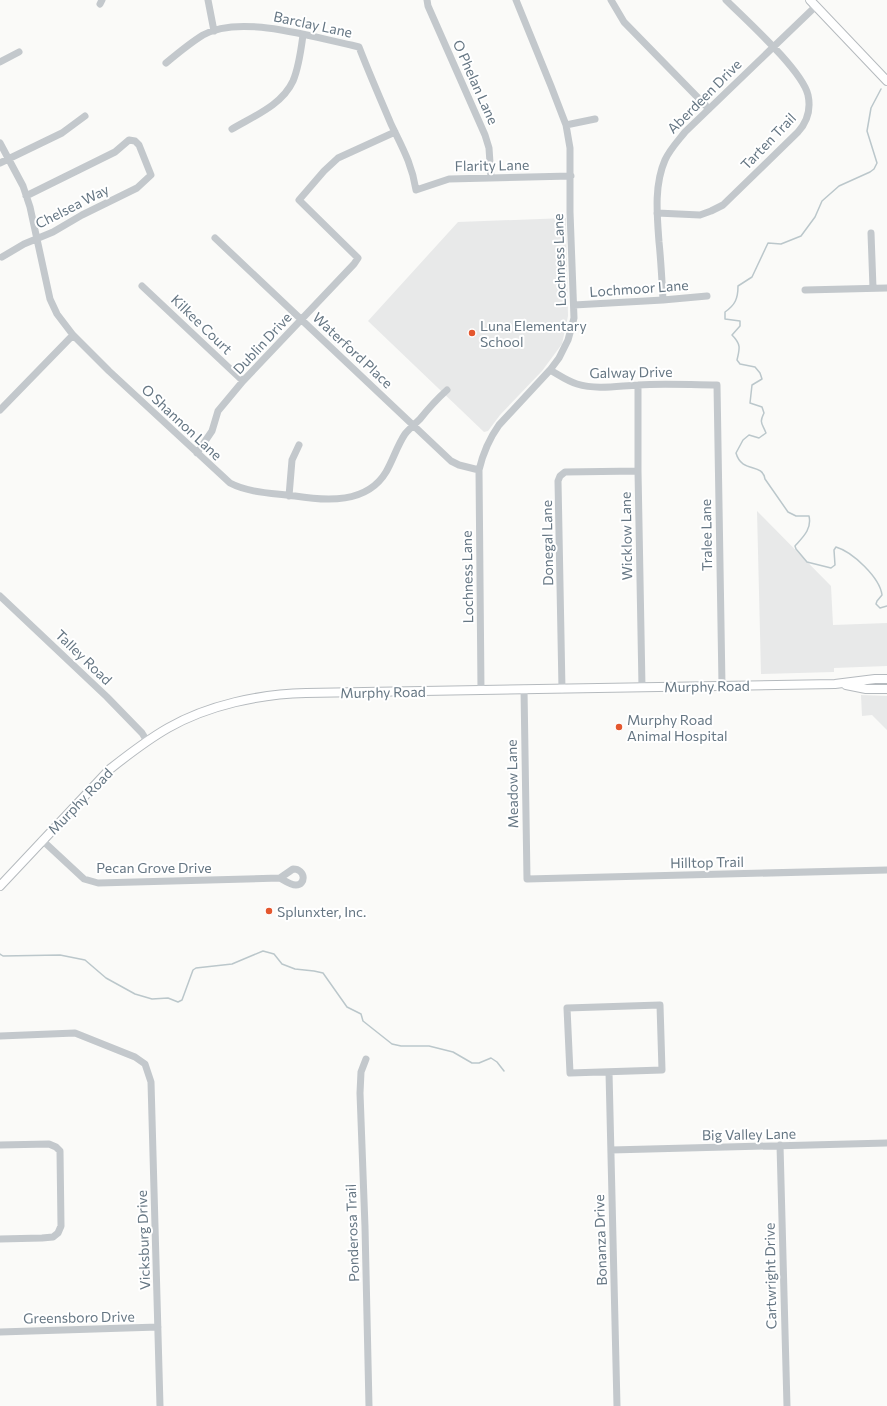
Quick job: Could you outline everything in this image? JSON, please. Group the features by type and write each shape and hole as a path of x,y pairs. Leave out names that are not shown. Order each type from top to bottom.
{"main road":[{"path":"813,3 887,81"},
{"name":"Murphy Road","path":"0,886 110,769 147,741 169,727 199,714 231,703 258,697 299,693 835,684 887,679"},
{"name":"Murphy Road","path":"835,684 866,689 887,689"}],"street":[{"path":"208,0 214,30"},
{"name":"O Phelan Lane","path":"427,0 428,6 485,135 489,148 491,178"},
{"name":"Lochness Lane","path":"482,690 479,470 482,457 492,435 499,425 550,370 559,358 568,340 574,318 570,148 566,125 516,0"},
{"path":"611,0 624,22 709,109"},
{"name":"Tarten Trail","path":"657,213 700,215 723,205 802,127 806,121 809,108 808,95 803,84 773,47 726,0"},
{"name":"Aberdeen Drive","path":"663,300 657,213 658,190 665,160 672,147 685,132 773,47 813,3"},
{"name":"Barclay Lane","path":"166,63 204,35 214,30 232,26 265,27 359,47 372,80 408,159 413,173 416,190"},
{"path":"232,129 271,106 284,94 293,82 298,66 303,35"},
{"path":"0,62 19,52"},
{"path":"0,163 62,133 85,116"},
{"path":"566,125 595,119"},
{"name":"Dublin Drive","path":"197,453 212,431 218,411 243,381 302,320 358,258 298,200 338,158 395,132"},
{"name":"Chelsea Way","path":"2,257 24,244 53,232 82,215 136,188 151,175 139,145 135,141 129,140 111,154 26,196"},
{"name":"O Shannon Lane","path":"0,143 23,186 38,238 50,299 57,314 73,335 109,371 234,486 257,492 330,500 350,498 366,492 379,481 385,473 397,447 406,433 447,390"},
{"name":"Flarity Lane","path":"416,190 448,179 570,176"},
{"path":"871,232 873,288"},
{"name":"Waterford Place","path":"215,238 451,461 459,465 479,470"},
{"name":"Kilkee Court","path":"142,286 243,381"},
{"path":"805,290 887,288"},
{"name":"Lochmoor Lane","path":"574,305 707,296"},
{"path":"0,410 73,335"},
{"name":"Galway Drive","path":"550,370 567,381 586,387 619,387 638,385 717,385"},
{"name":"Wicklow Lane","path":"638,385 642,687"},
{"name":"Tralee Lane","path":"717,385 722,685"},
{"path":"289,496 292,460 299,445"},
{"name":"Donegal Lane","path":"562,688 558,481 560,476 565,472 638,471"},
{"name":"Talley Road","path":"0,596 107,697 134,724 147,741"},
{"name":"Meadow Lane","path":"524,689 527,879"},
{"name":"Pecan Grove Drive","path":"42,840 84,879 98,883 280,878"},
{"name":"Hilltop Trail","path":"527,879 887,870"},
{"path":"660,1005 662,1070 609,1072 570,1073 567,1008 660,1005"},
{"name":"Vicksburg Drive","path":"0,1036 75,1033 134,1057 144,1064 149,1074 151,1082 160,1406"},
{"name":"Ponderosa Trail","path":"366,1060 361,1072 360,1092 370,1406"},
{"name":"Bonanza Drive","path":"609,1072 617,1406"},
{"name":"Big Valley Lane","path":"611,1150 887,1143"},
{"path":"0,1145 49,1144 56,1147 60,1151 61,1189 61,1226 58,1233 53,1237 0,1239"},
{"name":"Cartwright Drive","path":"780,1146 787,1406"},
{"name":"Greensboro Drive","path":"0,1332 158,1328"}],"shaded area":[{"name":"Luna Elementary School","path":"566,218 568,316 562,344 542,371 500,415 488,431 484,432 368,321 458,222"},
{"path":"757,511 831,586 833,625 887,623 887,666 834,668 834,672 761,674"},
{"path":"861,695 887,696 887,730 872,715 862,716"}],"waterway":[{"path":"881,89 871,108 867,131 877,163 874,169 839,186 822,201 815,217 801,236 781,244 768,243 752,277 738,286 737,298 734,304 725,312 725,319 740,321 740,326 732,335 739,346 737,360 740,364 755,367 760,373 762,379 752,385 750,403 762,407 764,413 762,423 766,433 759,438 749,435 743,440 736,453 739,459 743,464 756,469 763,474 788,512 796,516 809,516 810,521 808,529 795,546 807,562 831,568 835,565 834,550 836,547 843,550 865,566 880,588 882,595 876,604 880,608 887,606"},
{"path":"0,954 3,956 60,955 85,960 106,978 135,994 152,999 168,998 178,1002 182,1000 193,970 196,968 232,964 263,951 274,954 282,964 295,969 323,973 347,1007 361,1014 363,1021 392,1044 401,1046 429,1046 453,1052 472,1063 479,1063 491,1058 497,1062 504,1071"}],"place":[{"name":"Luna Elementary School","path":"472,333"},
{"name":"Murphy Road Animal Hospital","path":"619,727"},
{"name":"Splunxter, Inc.","path":"269,911"}]}
